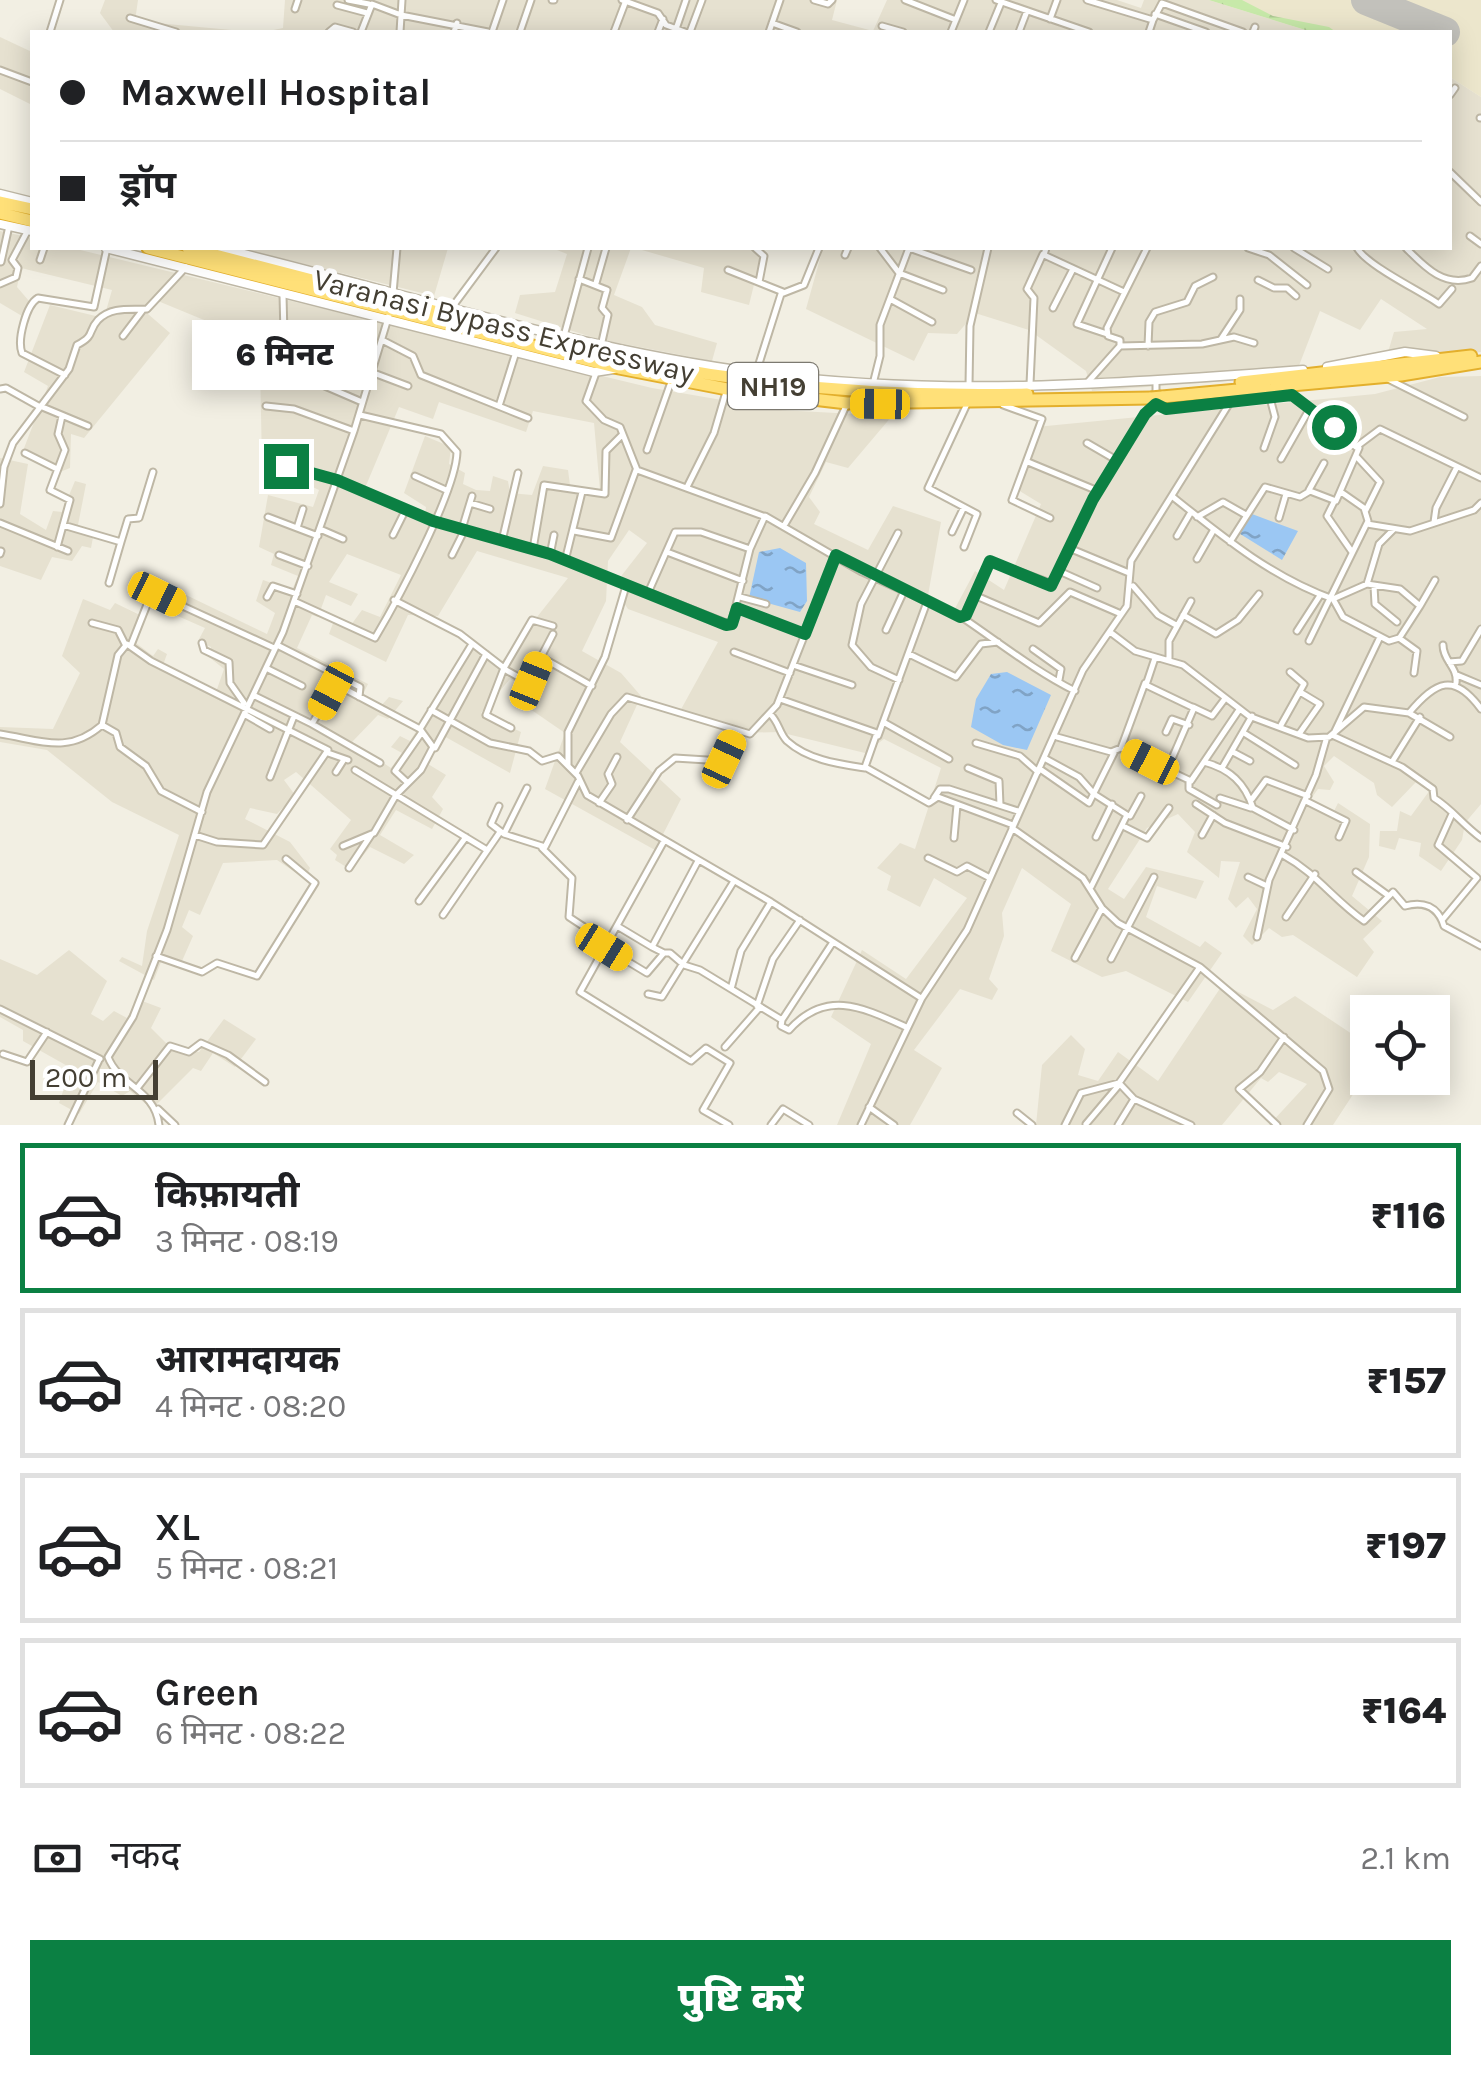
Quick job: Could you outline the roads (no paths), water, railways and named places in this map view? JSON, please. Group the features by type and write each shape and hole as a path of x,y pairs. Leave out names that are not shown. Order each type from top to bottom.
{"highway":[{"path":"0,198 30,206"},
{"path":"0,213 30,227"},
{"name":"Varanasi Bypass Expressway","path":"156,250 619,368 727,389 847,403 1001,403 1156,393 1384,376 1481,360"},
{"name":"Varanasi Bypass Expressway","path":"196,250 606,356 745,382 911,394 1156,393 1450,358 1481,360"},
{"path":"1351,370 1362,360"}],"street":[{"path":"51,30 60,0"},
{"path":"295,9 298,0"},
{"path":"348,0 401,15 483,30"},
{"path":"400,30 402,0"},
{"path":"491,30 502,0"},
{"path":"521,30 531,0"},
{"path":"676,29 686,0"},
{"path":"689,30 702,0"},
{"path":"770,30 780,0"},
{"path":"814,0 828,4 832,0"},
{"path":"905,0 956,20"},
{"path":"953,30 964,0"},
{"path":"1050,19 1057,0"},
{"path":"1087,0 1199,30"},
{"path":"615,30 624,1 658,13 680,30"},
{"path":"990,30 999,1 1083,30"},
{"path":"1150,30 1162,3 1238,30"},
{"path":"362,30 370,4"},
{"path":"337,5 368,13"},
{"path":"1020,30 1027,11"},
{"path":"130,18 149,29"},
{"path":"659,30 663,19"},
{"path":"455,30 457,23"},
{"path":"772,24 791,30"},
{"path":"882,26 896,30"},
{"path":"0,70 30,81"},
{"path":"1452,174 1481,202"},
{"path":"2,262 5,225 30,227"},
{"path":"0,284 16,276 18,268 12,260 30,229"},
{"path":"1470,236 1481,244"},
{"path":"40,260 43,250"},
{"path":"65,375 22,353 18,344 29,305 38,298 94,306 106,250"},
{"path":"116,250 188,265 596,372 619,368"},
{"path":"227,250 601,346 756,373 873,384 1087,384 1156,393 1326,368 1404,352 1450,358"},
{"path":"393,293 397,250"},
{"path":"453,306 495,250"},
{"path":"564,336 586,250"},
{"path":"596,284 605,250"},
{"path":"757,250 764,256 759,282"},
{"path":"728,270 782,292 804,285 818,250"},
{"path":"882,250 899,273 942,290"},
{"path":"873,384 880,325 908,250"},
{"path":"915,250 970,270"},
{"path":"970,385 970,326 988,250"},
{"path":"1087,384 1120,346 1120,340 1077,325 1111,250"},
{"path":"1253,250 1274,258 1307,286"},
{"path":"1297,250 1328,269"},
{"path":"1358,250 1368,264 1389,271 1441,305 1452,290"},
{"path":"1408,250 1434,274 1461,282 1480,271"},
{"path":"1030,386 1034,298 1028,288 1044,251 1124,292"},
{"path":"1107,334 1145,251"},
{"path":"123,336 188,265"},
{"path":"1052,308 1073,269"},
{"path":"1148,346 1149,322 1155,312 1186,302 1195,286 1214,277"},
{"path":"579,279 607,290 602,308 608,315 601,346"},
{"path":"1258,280 1272,288 1288,288 1296,296"},
{"path":"282,290 284,336 304,353 297,374 362,402"},
{"path":"756,373 782,292"},
{"path":"890,299 932,322"},
{"path":"1219,341 1240,308 1240,299"},
{"path":"0,504 3,460 65,375 77,345 90,338 97,322 128,307 142,311"},
{"path":"0,1009 100,1059 108,1057 148,983 202,812 296,598 354,431 388,316"},
{"path":"1120,346 1234,337 1254,344"},
{"path":"382,340 413,356 421,375 528,418"},
{"path":"498,406 516,352"},
{"path":"371,372 408,386"},
{"path":"574,530 611,538 636,470 620,427 604,420 586,401 596,372"},
{"path":"1384,376 1464,418"},
{"path":"646,450 672,379"},
{"path":"0,390 6,388 88,426"},
{"path":"687,488 714,433 727,389"},
{"path":"1156,393 1166,409 1292,395 1359,448"},
{"path":"963,618 990,561 1048,586 1156,393"},
{"path":"1264,448 1274,417 1270,398"},
{"path":"785,524 815,473 847,403"},
{"path":"1001,403 1042,419 1013,502 1050,518"},
{"path":"964,547 977,516 928,488 968,404"},
{"path":"861,1125 922,998 967,930 1018,810 1057,737 1074,690 1122,614 1135,552 1173,498 1229,404"},
{"path":"266,406 294,409 354,431"},
{"path":"1281,459 1310,408"},
{"path":"268,596 273,586 371,638 394,600 433,521 458,455 446,438 415,425 359,414"},
{"path":"57,547 69,498 50,490 65,447 58,434 62,416"},
{"path":"1352,552 1327,516 1359,448 1380,429 1481,478"},
{"path":"533,549 544,485 604,494 602,468 606,451 622,435"},
{"path":"1087,443 1118,461"},
{"path":"24,453 58,469"},
{"path":"1309,641 1367,524 1366,510 1380,482 1356,456"},
{"path":"1028,462 1098,491"},
{"path":"1230,542 1263,488 1302,497 1324,463"},
{"path":"286,466 337,480 433,521 550,554 726,625 732,624 750,548 763,516"},
{"path":"1434,522 1436,508 1458,467"},
{"path":"636,470 785,524 874,577 963,618 1037,672 1074,690"},
{"path":"109,583 126,521 139,518 153,472"},
{"path":"502,541 518,473"},
{"path":"415,476 446,490"},
{"path":"1309,490 1334,502"},
{"path":"565,561 582,491"},
{"path":"1341,492 1366,510"},
{"path":"1279,518 1286,494"},
{"path":"452,556 472,496"},
{"path":"1173,498 1212,530 1319,597 1332,599 1370,585 1400,589 1420,606"},
{"path":"1177,536 1194,515 1223,502 1246,515"},
{"path":"470,504 490,509"},
{"path":"1367,524 1410,532 1474,510 1481,504"},
{"path":"952,532 964,507"},
{"path":"297,528 302,509"},
{"path":"393,535 406,511"},
{"path":"268,517 343,539"},
{"path":"0,523 68,552"},
{"path":"64,524 120,542"},
{"path":"1394,529 1379,544 1370,585 1375,604 1398,622"},
{"path":"650,593 673,533 688,530 750,548"},
{"path":"1197,560 1212,530"},
{"path":"898,532 856,618 853,648 872,667 899,680"},
{"path":"550,554 554,535"},
{"path":"1069,548 1129,574"},
{"path":"667,552 743,581"},
{"path":"279,555 308,566"},
{"path":"542,848 611,714 628,697 750,734 780,699 836,555"},
{"path":"1059,571 1097,588"},
{"path":"1332,599 1344,617 1392,641 1399,638 1435,580"},
{"path":"1130,584 1158,615 1176,626"},
{"path":"568,765 568,732 592,686 626,586"},
{"path":"886,630 904,591"},
{"path":"0,734 65,745 81,741 102,725 117,658 128,644 152,592 360,687 360,697"},
{"path":"974,595 1039,622 1070,592 1122,614"},
{"path":"1182,615 1216,634 1238,620 1259,594"},
{"path":"1298,631 1319,597"},
{"path":"740,598 766,604"},
{"path":"394,600 529,682 553,634"},
{"path":"1169,660 1168,641 1191,601"},
{"path":"866,768 893,704 889,697 899,680 926,602"},
{"path":"737,608 805,634"},
{"path":"510,728 486,716 505,669 532,620 553,626"},
{"path":"92,623 120,631 128,644 150,660 245,708 273,729 287,729 346,760 336,772"},
{"path":"1449,662 1462,661 1481,629"},
{"path":"1110,632 1135,651 1169,660 1197,674 1224,700 1252,716 1299,734 1331,736 1392,762 1431,787 1434,798 1481,838"},
{"path":"1256,937 1268,886 1331,736 1380,636"},
{"path":"1399,638 1417,651 1414,673"},
{"path":"909,654 956,677 982,644 998,642"},
{"path":"202,643 204,650 229,662 230,683 245,708"},
{"path":"408,782 395,771 472,644"},
{"path":"1443,645 1457,675 1481,685"},
{"path":"1034,649 1061,668 1060,680"},
{"path":"734,652 852,685"},
{"path":"349,868 396,795 433,750 486,654"},
{"path":"541,658 592,686"},
{"path":"976,743 1020,756 1084,802 1090,802 1114,752 1121,748 1155,658"},
{"path":"266,668 302,686"},
{"path":"1281,725 1303,682 1290,672"},
{"path":"1456,683 1457,675"},
{"path":"1410,712 1433,689 1456,683"},
{"path":"1456,683 1481,709"},
{"path":"1145,684 1212,716 1224,700"},
{"path":"312,724 335,687 421,730 433,750"},
{"path":"1299,734 1320,704 1300,692"},
{"path":"253,695 380,764"},
{"path":"780,699 878,736"},
{"path":"1167,770 1193,707"},
{"path":"1331,736 1364,708 1410,712 1450,737"},
{"path":"431,710 490,743 529,751 542,761 558,756 578,777 584,793 599,803 771,902 922,998"},
{"path":"1239,710 1189,781 1189,789 1219,801 1253,805 1294,830"},
{"path":"770,714 786,740 797,747 824,762 866,768 929,803 940,789 949,789 1018,810"},
{"path":"270,777 294,716"},
{"path":"1222,768 1252,716"},
{"path":"1392,762 1420,717"},
{"path":"1166,732 1172,718 1188,726"},
{"path":"885,723 950,759"},
{"path":"102,725 115,731 117,744 146,766 157,788 202,812"},
{"path":"627,820 661,769 682,756 722,761 738,731"},
{"path":"1244,734 1296,765"},
{"path":"1057,737 1114,752"},
{"path":"1121,748 1189,781"},
{"path":"1233,752 1250,762"},
{"path":"195,834 217,842 264,845 328,753"},
{"path":"599,803 612,784 609,772 616,757"},
{"path":"1046,759 1079,776 1094,794 1128,818"},
{"path":"1204,762 1222,768 1246,787 1253,805"},
{"path":"968,768 999,781 1000,804"},
{"path":"355,770 486,850"},
{"path":"1253,805 1266,780 1346,821 1339,837"},
{"path":"443,915 486,850 502,833 527,788"},
{"path":"1090,889 1141,796"},
{"path":"934,798 1012,826 1079,874 1102,908 1129,928 1200,967 1323,1071 1330,1084 1307,1125"},
{"path":"1096,837 1112,804"},
{"path":"1196,804 1287,847"},
{"path":"499,806 491,824 502,833 542,848 572,878 569,916 647,974 664,953"},
{"path":"954,838 957,806"},
{"path":"1124,827 1147,838 1169,808"},
{"path":"1442,920 1479,874 1438,845 1452,814"},
{"path":"1202,834 1214,815"},
{"path":"343,846 354,838 371,835"},
{"path":"419,901 466,837"},
{"path":"664,841 580,992 691,1061 706,1048 728,1061 703,1110 729,1125"},
{"path":"1284,855 1315,874 1338,902 1364,922 1395,893 1405,906 1426,904 1444,926 1481,946"},
{"path":"928,858 956,872 968,866 990,878"},
{"path":"156,956 202,972 218,963 258,976 315,882 286,859"},
{"path":"652,946 698,860"},
{"path":"1356,872 1388,896"},
{"path":"1286,917 1315,874"},
{"path":"1110,959 1154,878"},
{"path":"1248,878 1268,886"},
{"path":"648,994 662,997 734,881"},
{"path":"731,989 741,951 771,902"},
{"path":"1075,958 1102,908"},
{"path":"725,1047 758,1007 773,959 800,920"},
{"path":"617,926 782,1020"},
{"path":"833,942 781,1026 789,1030 804,1013 838,1004 864,1008 907,1027"},
{"path":"1086,1124 1119,1084 1200,967"},
{"path":"3,1054 27,1062 47,1032"},
{"path":"1277,1125 1239,1090 1260,1072 1284,1037"},
{"path":"138,1087 170,1046 188,1052 200,1042 228,1055 266,1082"},
{"path":"108,1057 112,1067 138,1087 174,1125"},
{"path":"68,1125 100,1059"},
{"path":"1119,1084 1134,1099 1191,1125"},
{"path":"1065,1125 1081,1093 1119,1084"},
{"path":"1118,1125 1134,1099"},
{"path":"156,1107 160,1125"},
{"path":"869,1107 894,1125"},
{"path":"771,1125 783,1109 808,1125"},
{"path":"1017,1113 1032,1125"}],"water":[{"path":"1252,514 1298,531 1282,560 1237,532"},
{"path":"780,548 806,563 807,601 800,612 749,598 759,552"},
{"path":"1007,672 1051,695 1027,750 1003,745 971,727 976,699 991,674"}]}
